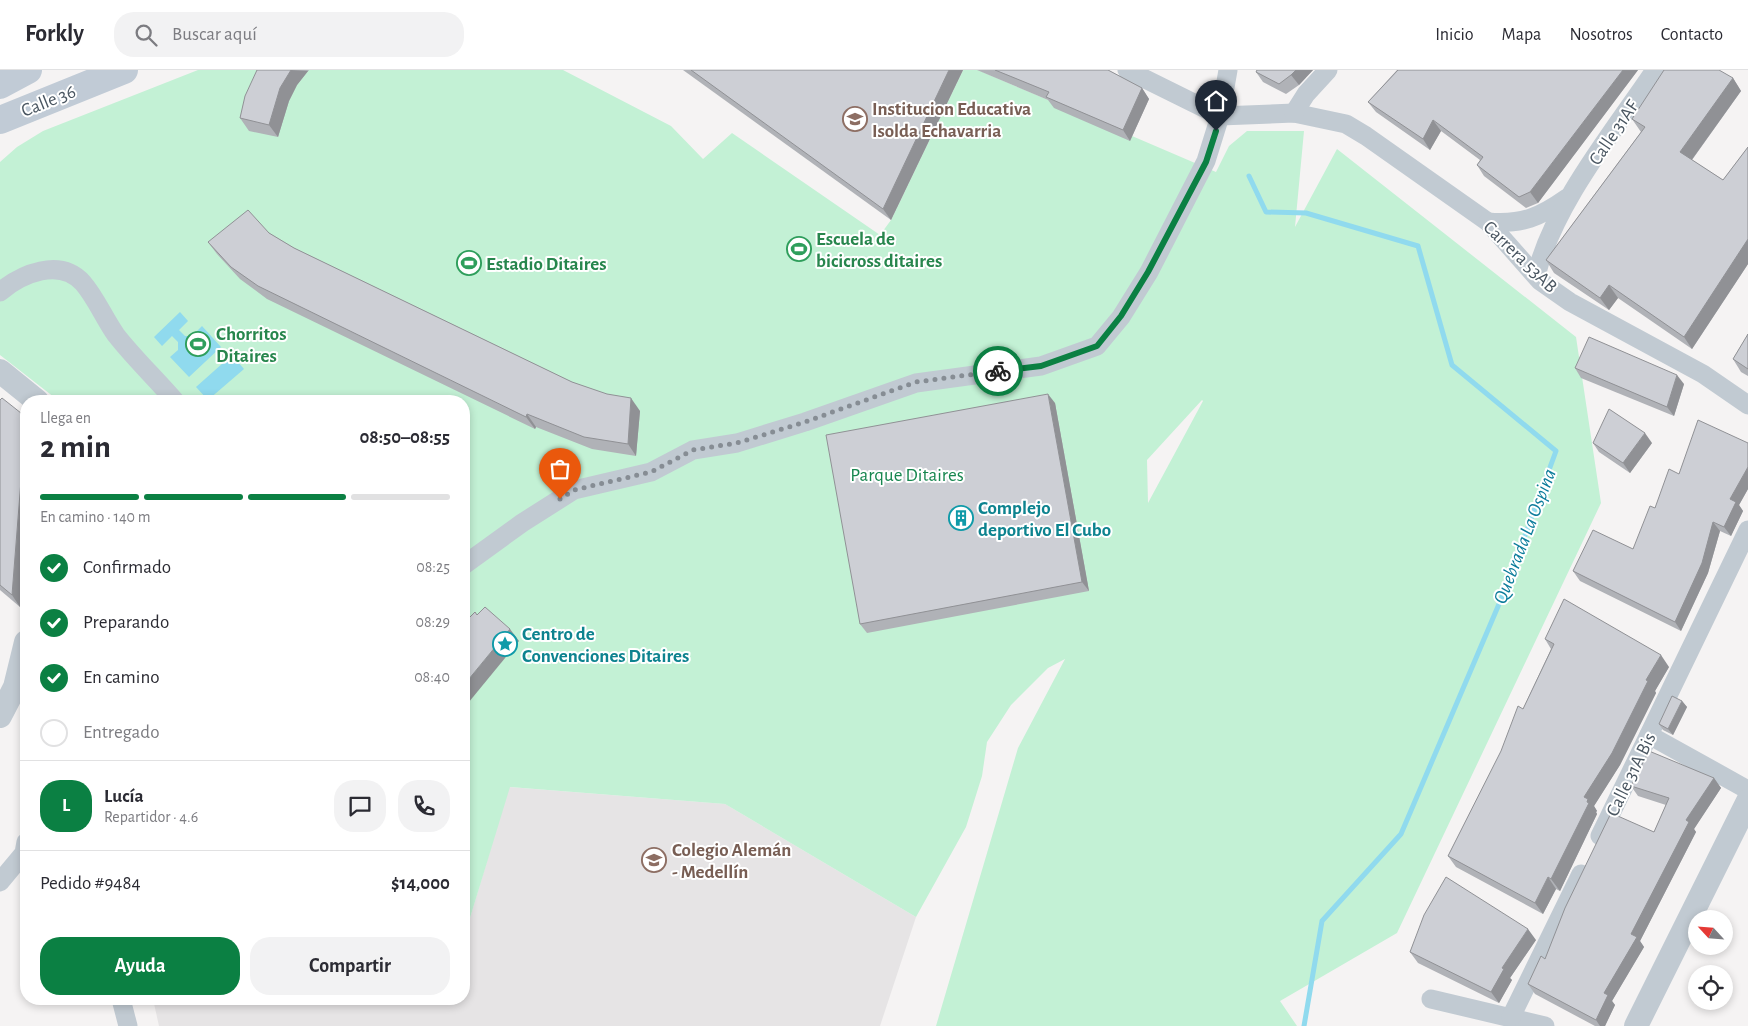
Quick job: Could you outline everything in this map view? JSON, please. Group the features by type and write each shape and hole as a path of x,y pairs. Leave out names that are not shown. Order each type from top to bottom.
{"main road":[{"name":"Calle 36","path":"0,85 28,70"},
{"name":"Calle 36","path":"0,120 124,70"}],"street":[{"path":"1127,70 1220,116"},
{"path":"470,561 522,523 574,490 651,472 693,450 737,443 805,422 916,382 1041,366 1097,346 1121,316 1148,272 1206,162 1220,116 1228,70"},
{"path":"1294,112 1308,92 1328,70"},
{"name":"Calle 31AF","path":"1536,276 1551,231 1572,194 1655,70"},
{"path":"1308,92 1330,120"},
{"name":"Carrera 53AB","path":"1220,116 1294,112 1346,124 1488,222 1536,276 1570,302 1703,374 1748,404"},
{"name":"Calle 31AF","path":"1488,222 1506,224 1524,222 1548,211 1572,194"},
{"path":"0,292 28,273 52,270 67,273 82,282 117,335 170,395"},
{"path":"3,378 28,395"},
{"name":"Calle 31A Bis","path":"1511,1017 1650,735 1748,530"},
{"path":"0,716 15,687 20,670"},
{"path":"1650,735 1748,790"},
{"path":"1636,1026 1742,824 1748,800"},
{"path":"0,882 20,858"},
{"path":"1431,999 1545,1026"},
{"path":"123,1005 128,1026"}],"shaded area":[{"name":"Colegio Alemán - Medellín","path":"509,787 725,804 916,917 880,1026 159,1026 154,1005 470,1005 470,918"}],"green space":[{"name":"Parque Ditaires","path":"198,70 563,70 671,126 703,159 732,133 880,235 891,220 963,70 978,70 1216,172 1229,146 1247,131 1304,131 1295,227 1337,149 1576,337 1601,503 1397,933 1280,1001 1297,1026 936,1026 1018,748 1065,659 1048,668 1011,705 987,742 982,776 966,827 916,917 725,804 510,787 470,918 470,395 51,395 0,355 0,162 17,147 43,131","holes":["1202,400 1203,401 1148,503 1147,460"]}],"water":[{"name":"Chorritos Ditaires","path":"180,312 188,321 179,330 185,336 192,336 202,326 221,347 189,377 170,357 178,350 178,342 172,336 162,346 154,337"},
{"name":"Chorritos Ditaires","path":"232,355 244,369 214,395 203,395 196,387"}],"building":[{"path":"257,70 291,70 280,88 269,125 240,118 245,96"},
{"path":"691,70 949,70 883,209"},
{"path":"995,70 1108,70 1142,88 1123,130 1046,97 1049,92"},
{"path":"1257,70 1296,70 1279,84 1256,72"},
{"path":"1398,70 1623,70 1530,192 1519,197 1477,165 1483,157 1433,120 1423,139 1368,102"},
{"path":"1664,70 1719,70 1733,78 1680,152 1723,180 1748,147 1748,239 1684,337 1609,285 1600,298 1546,260 1645,127 1632,119"},
{"path":"248,210 269,233 294,248 572,382 607,394 631,398 628,444 584,437 527,414 526,417 258,286 231,267 208,242"},
{"path":"1748,334 1748,369 1733,359"},
{"path":"1589,337 1677,375 1667,407 1575,368"},
{"name":"Complejo deportivo El Cubo","path":"1048,394 1082,582 860,624 826,435"},
{"path":"2,398 20,412 20,493 12,595 0,585 0,400"},
{"path":"1609,409 1645,433 1623,463 1593,443"},
{"path":"1698,420 1748,443 1748,467 1730,499 1736,502 1724,527 1713,522 1702,563 1675,622 1573,571 1593,530 1633,549 1650,506 1655,508 1669,469 1679,474"},
{"path":"1564,599 1661,655 1646,680 1648,681 1612,753 1584,797 1588,799 1587,802 1589,803 1551,879 1548,877 1535,903 1448,856 1501,751 1518,706 1523,709 1554,644 1545,639"},
{"path":"485,607 510,629 470,678 470,617 475,612 477,615"},
{"path":"1672,696 1682,701 1668,729 1659,724"},
{"path":"1649,751 1714,778 1686,820 1689,822 1631,934 1637,937 1604,993 1608,995 1596,1020 1528,984 1541,956 1545,959 1565,908 1611,813 1654,832 1669,798 1631,786"},
{"path":"1446,877 1528,929 1502,968 1504,969 1491,992 1410,952 1424,915"}],"waterway":[{"name":"Quebrada La Ospina","path":"1249,176 1266,212 1306,213 1418,246 1452,365 1556,451 1505,590 1401,834 1322,921 1304,1026"}],"way so far":[{"path":"560,499 574,490 651,472 693,450 737,443 805,422 916,382 998,371"}],"place":[{"name":"Institucion Educativa Isolda Echavarria","path":"855,119"},
{"name":"Escuela de bicicross ditaires","path":"799,249"},
{"name":"Estadio Ditaires","path":"469,263"},
{"name":"Chorritos Ditaires","path":"198,344"},
{"name":"Complejo deportivo El Cubo","path":"961,518"},
{"name":"Centro de Convenciones Ditaires","path":"505,644"},
{"name":"Colegio Alemán - Medellín","path":"654,860"}],"route":[{"path":"998,371 1041,366 1074,356 1097,346 1121,316 1148,272 1206,162 1216,131"}]}
